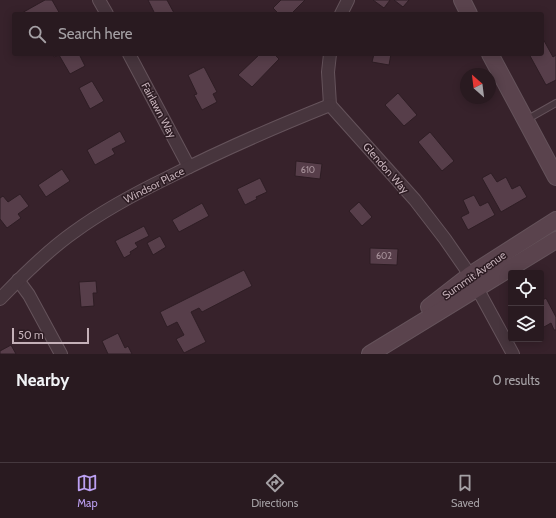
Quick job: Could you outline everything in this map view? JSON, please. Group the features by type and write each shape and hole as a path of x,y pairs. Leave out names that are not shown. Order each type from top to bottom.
{"main road":[{"path":"462,0 468,12"},
{"path":"491,56 526,120 552,160 556,177"},
{"name":"Summit Avenue","path":"370,354 397,337 474,282 556,220"},
{"name":"Summit Avenue","path":"474,282 556,240"}],"street":[{"path":"99,0 106,12"},
{"path":"343,12 348,0"},
{"name":"Fairlawn Way","path":"130,56 189,167"},
{"path":"330,56 328,72 330,105"},
{"name":"Windsor Place","path":"0,299 18,280 51,250 103,212 189,167 271,128 330,105"},
{"name":"Glendon Way","path":"330,105 415,200 445,239 474,282 513,354"},
{"path":"18,280 29,295 60,354"}],"lane":[{"path":"526,120 556,102"}],"building":[{"path":"45,0 52,0 59,12 24,12"},
{"path":"148,0 167,0 173,12 154,12"},
{"path":"281,0 305,0 293,12 277,12 273,8"},
{"path":"373,0 390,0 384,8"},
{"path":"394,0 409,0 403,7"},
{"path":"544,41 553,57 556,55 556,80 546,85 530,56 544,56"},
{"path":"60,56 80,56 85,66 70,74"},
{"path":"258,56 276,56 279,59 252,87 238,75"},
{"path":"374,56 391,56 389,65 372,62"},
{"path":"204,67 217,92 213,94 217,102 202,110 194,95 197,94 188,75"},
{"path":"92,81 104,101 90,109 79,88"},
{"path":"398,93 417,115 404,126 385,105"},
{"path":"120,131 126,142 112,149 115,154 95,165 87,150"},
{"path":"430,132 454,161 442,171 418,142"},
{"path":"296,161 322,164 320,179 295,176"},
{"path":"62,169 70,181 46,197 38,185"},
{"path":"491,173 497,182 506,177 512,189 520,185 527,197 501,212 482,178"},
{"path":"260,178 267,192 256,197 257,199 245,205 237,189"},
{"path":"20,194 29,206 18,214 21,218 7,228 0,219 0,198 3,196 8,202"},
{"path":"474,195 480,206 488,202 495,215 468,230 461,217 469,213 463,200"},
{"path":"359,202 372,217 362,226 349,211"},
{"path":"202,203 209,216 179,232 172,220"},
{"path":"144,226 149,236 135,243 138,247 124,258 115,241"},
{"path":"160,236 166,247 153,255 147,243"},
{"path":"370,248 398,249 397,265 370,264"},
{"path":"244,270 252,286 202,312 199,308 191,312 206,342 184,353 176,339 184,335 177,322 167,327 160,312"},
{"path":"96,281 97,293 93,293 94,306 81,307 79,282"},
{"path":"546,298 556,317 556,330 554,330 551,323 544,327 544,299"},
{"path":"118,333 125,348 128,346 132,354 108,354 102,341"},
{"path":"11,345 16,354 0,354 0,351"}]}
